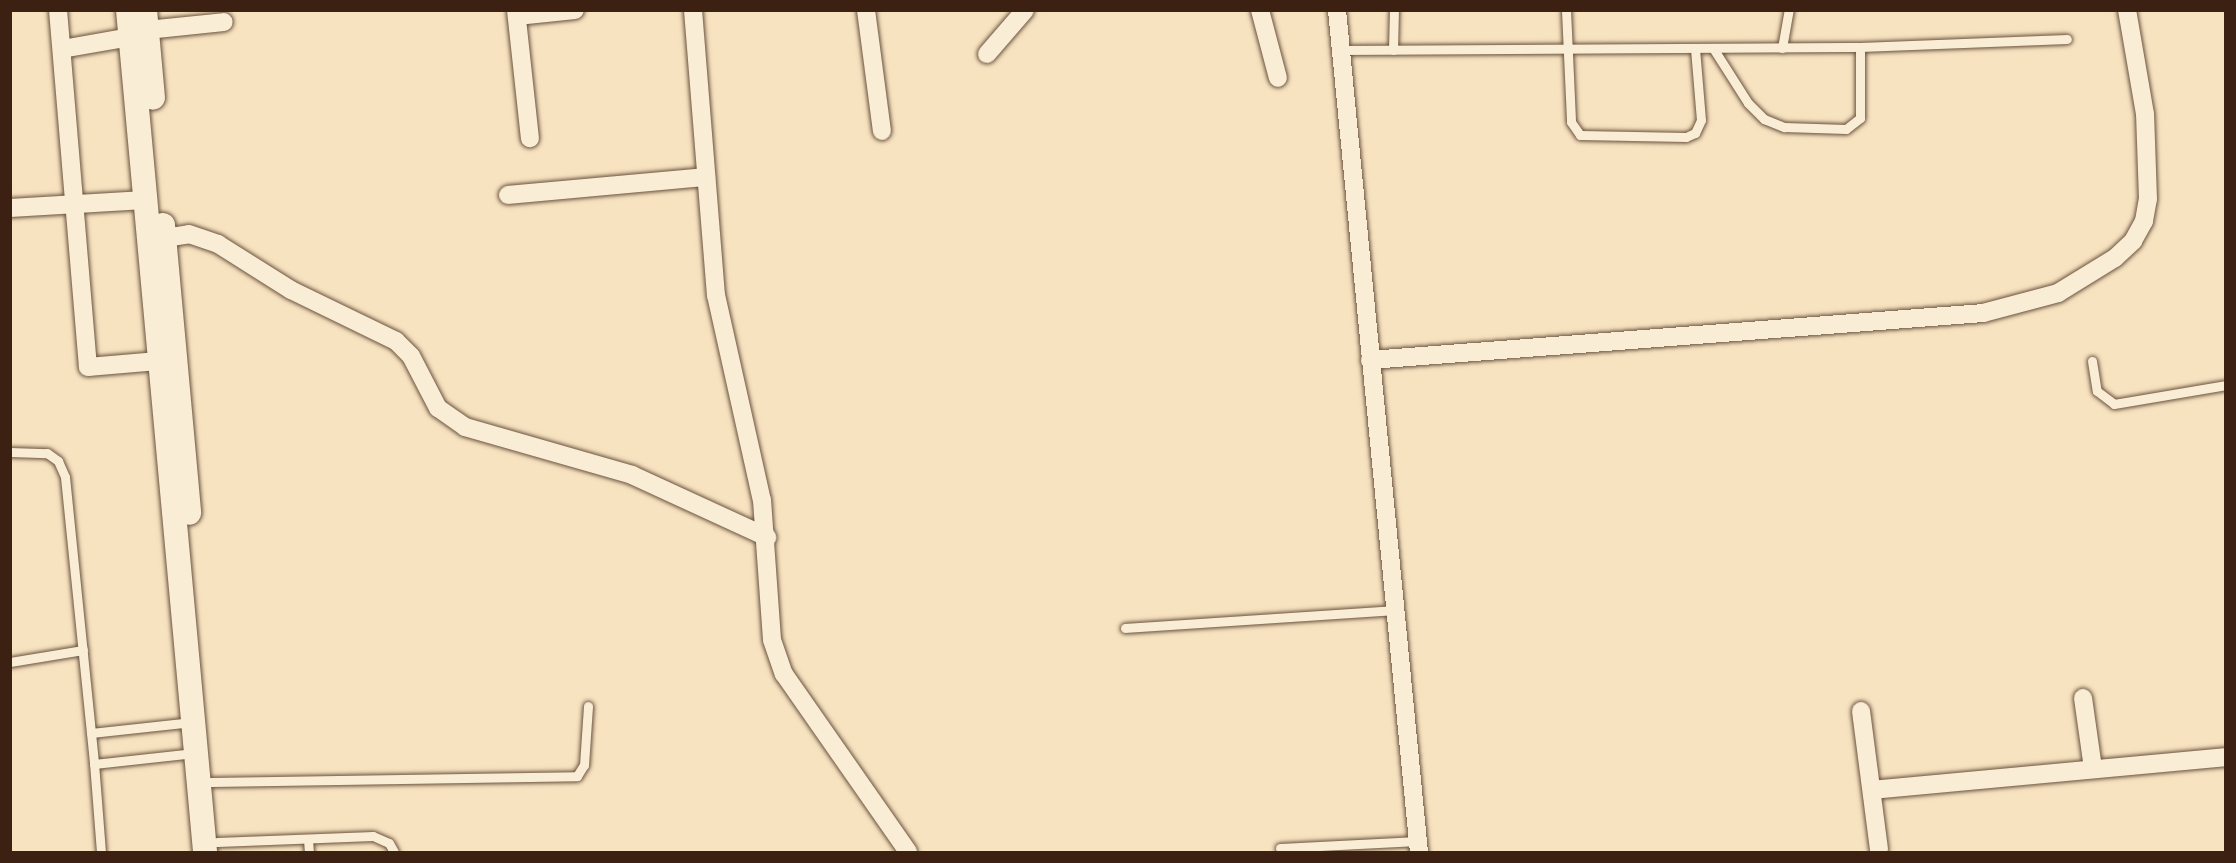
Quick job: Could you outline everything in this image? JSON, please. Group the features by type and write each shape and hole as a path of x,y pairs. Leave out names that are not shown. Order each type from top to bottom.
{"street":[{"path":"57,10 62,49 72,205 88,367 158,361"},
{"path":"128,10 141,26 165,238 211,782 214,849"},
{"path":"530,138 517,13 575,10"},
{"path":"693,10 719,314 757,470 767,537 768,622 777,658 908,852"},
{"path":"866,10 882,131"},
{"path":"987,54 1025,10"},
{"path":"1260,10 1278,78"},
{"path":"1337,10 1419,847"},
{"path":"1370,360 1983,313 2058,293 2115,258 2133,241 2144,221 2148,199 2145,114 2127,10"},
{"path":"62,49 141,26 224,22"},
{"path":"141,26 145,200 158,361 194,753 214,849"},
{"path":"508,195 706,177"},
{"path":"10,208 145,200"},
{"path":"165,238 189,234 218,244 291,290 396,341 411,356 438,408 465,427 632,475 767,537"},
{"path":"2083,698 2093,768"},
{"path":"1861,711 1879,850"},
{"path":"1872,790 2226,757"}],"lane":[{"path":"1393,50 1394,10"},
{"path":"1566,10 1571,122 1575,132 1586,136 1686,136 1695,133 1701,120 1695,48"},
{"path":"1782,48 1789,10"},
{"path":"1341,50 1860,47 2067,39"},
{"path":"1713,48 1748,103 1764,119 1784,127 1846,129 1860,118 1860,47"},
{"path":"2092,361 2097,391 2114,404 2226,385"},
{"path":"10,452 47,453 58,461 65,477 94,764 100,852"},
{"path":"1125,628 1395,610"},
{"path":"10,662 83,650"},
{"path":"211,782 577,776 584,765 588,706"},
{"path":"91,733 192,722"},
{"path":"94,764 194,753"},
{"path":"214,849 308,839 373,836 389,843 394,852"},
{"path":"308,839 309,852"},
{"path":"1280,848 1419,847"}]}
